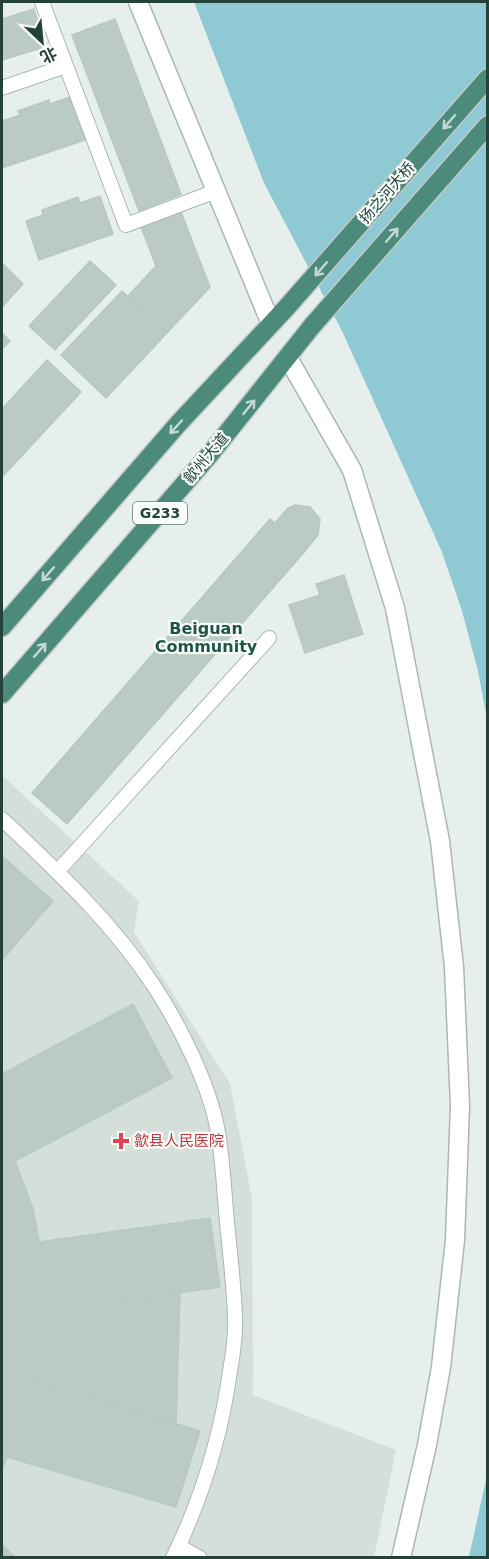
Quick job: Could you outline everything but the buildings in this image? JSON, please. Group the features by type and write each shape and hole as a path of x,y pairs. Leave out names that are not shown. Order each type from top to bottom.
{"highway":[{"name":"扬之河大桥","path":"271,324 488,78"},
{"name":"扬之河大桥","path":"312,326 488,125"},
{"name":"G233","path":"2,627 178,424 271,324"},
{"name":"歙州大道","path":"2,694 211,453 312,326"}],"street":[{"path":"138,2 271,324"},
{"path":"288,358 352,470 395,608 440,841 450,925 458,1037 460,1106 455,1240 441,1367 427,1445 400,1557"}],"lane":[{"path":"42,2 126,225 216,191"},
{"path":"2,88 66,66"},
{"path":"57,872 268,638"},
{"path":"2,819 111,927 134,957 155,988 191,1055 216,1126 235,1319 227,1395 209,1470 176,1552 200,1557"}],"shaded area":[{"name":"歙县人民医院","path":"4,777 139,901 134,932 230,1084 252,1199 253,1395 396,1450 374,1557 2,1558 2,780"}],"water":[{"path":"194,2 487,2 487,719 478,671 462,611 442,552 342,331 264,183"},
{"path":"487,1475 487,1557 469,1557"}],"place":[{"name":"歙县人民医院","path":"121,1141"}],"district":[{"name":"Beiguan Community","path":"206,637"}]}
